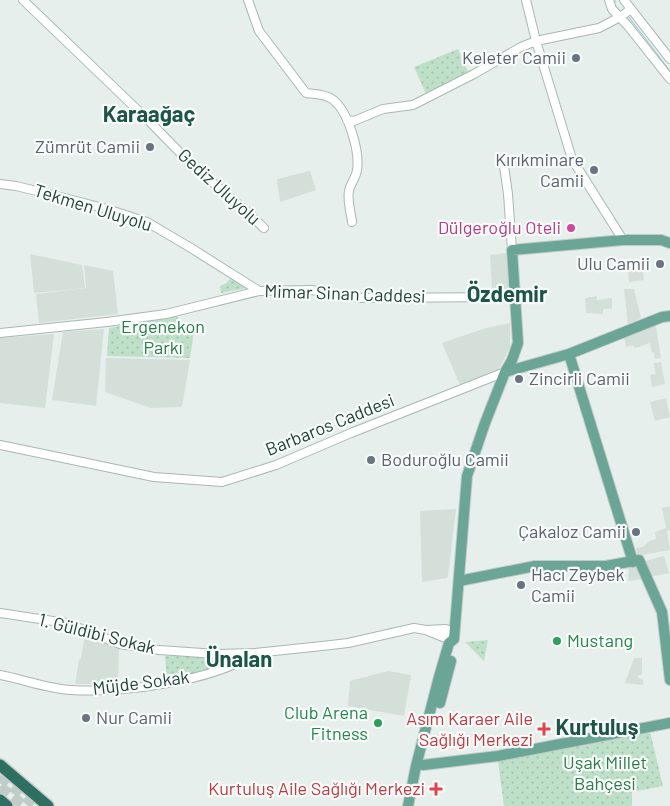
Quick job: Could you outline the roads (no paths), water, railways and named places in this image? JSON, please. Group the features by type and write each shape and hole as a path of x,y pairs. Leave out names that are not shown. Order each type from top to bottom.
{"highway":[{"path":"0,765 48,806"},
{"path":"0,800 7,806"}],"main road":[{"path":"415,806 455,645 467,476 505,372 518,343 512,250 623,240 661,240 670,243"},
{"name":"Barbaros Caddesi","path":"505,372 570,354 666,316"},
{"path":"570,354 636,561 662,612 670,680"},
{"path":"459,581 536,566 606,566 636,561"},
{"path":"408,806 416,766 439,677 449,643 454,639"},
{"path":"424,765 464,761 584,741 670,723"}],"street":[{"name":"Gediz Uluyolu","path":"23,0 192,165 264,228"},
{"path":"248,0 259,31 306,92 330,98 348,120 358,161 354,180 349,191 352,222"},
{"path":"526,0 553,100 572,159 623,240"},
{"path":"609,0 612,9 670,79"},
{"path":"612,9 625,1 670,58"},
{"path":"348,120 354,121 383,110 413,105 521,47 536,41 599,28 620,18 631,9"},
{"path":"503,159 512,250"},
{"name":"Tekmen Uluyolu","path":"0,184 49,194 107,209 147,222 259,291"},
{"name":"Mimar Sinan Caddesi","path":"0,332 107,322 158,315 259,291 312,290 362,298 515,297"},
{"name":"Barbaros Caddesi","path":"0,445 154,478 222,482 276,466 351,433 505,372"},
{"name":"1. Güldibi Sokak","path":"0,613 66,623 120,644 159,650 217,654 255,653"},
{"name":"Müjde Sokak","path":"0,675 69,690 119,689 174,682 203,675 242,661 255,653 348,643 414,628 454,639"}],"waterway":[{"path":"628,16 670,71"}],"tunnel":[{"path":"0,776 37,806"},
{"path":"0,787 24,806"}],"place":[{"name":"Keleter Camii","path":"576,58"},
{"name":"Zümrüt Camii","path":"150,147"},
{"name":"Kırıkminare Camii","path":"594,170"},
{"name":"Dülgeroğlu Oteli","path":"571,228"},
{"name":"Ulu Camii","path":"660,264"},
{"name":"Zincirli Camii","path":"519,379"},
{"name":"Boduroğlu Camii","path":"371,460"},
{"name":"Çakaloz Camii","path":"636,532"},
{"name":"Hacı Zeybek Camii","path":"521,585"},
{"name":"Mustang","path":"557,641"},
{"name":"Nur Camii","path":"86,718"},
{"name":"Club Arena Fitness","path":"378,723"},
{"name":"Asım Karaer Aile Sağlığı Merkezi","path":"544,729"},
{"name":"Kurtuluş Aile Sağlığı Merkezi","path":"436,789"}],"district":[{"name":"Karaağaç","path":"149,114"},
{"name":"Özdemir","path":"507,294"},
{"name":"Ünalan","path":"239,659"},
{"name":"Kurtuluş","path":"597,727"}],"park label":[{"name":"Ergenekon Parkı","path":"163,337"},
{"name":"Uşak Millet Bahçesi","path":"605,773"}]}
